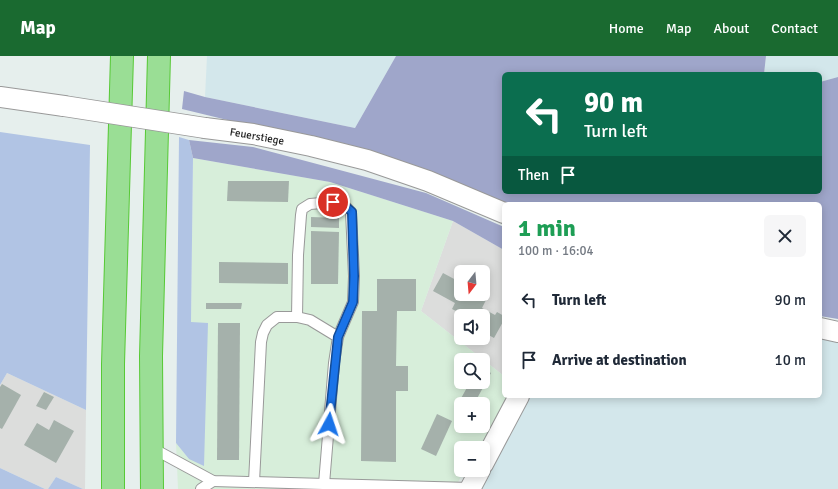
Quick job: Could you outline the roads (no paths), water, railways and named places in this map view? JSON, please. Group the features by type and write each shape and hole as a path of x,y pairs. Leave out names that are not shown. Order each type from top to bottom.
{"highway":[{"path":"113,489 113,364 122,56"},
{"path":"152,489 151,356 159,56"}],"street":[{"name":"Feuerstiege","path":"0,97 253,134 311,146 367,160 428,181 502,212"},
{"path":"822,328 838,332"},
{"path":"490,451 518,398"},
{"path":"470,488 476,477"}],"lane":[{"path":"297,317 300,215 302,209 310,204 333,202 344,205 352,212 354,276 353,302 338,337 324,484"},
{"path":"254,482 261,342 267,324 277,317 297,317 310,320 338,337"},
{"path":"152,448 213,481 470,488"},
{"path":"202,489 213,481"}]}
